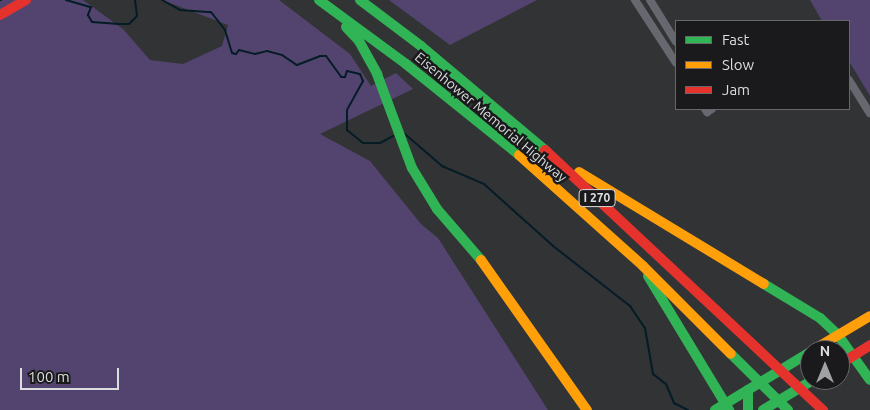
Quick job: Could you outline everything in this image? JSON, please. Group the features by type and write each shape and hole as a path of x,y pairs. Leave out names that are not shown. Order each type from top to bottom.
{"main road":[{"path":"0,15 26,0"},
{"name":"I 270","path":"360,0 421,46 547,152 823,410"},
{"path":"322,2 358,41 377,74 406,152 437,209 481,260 531,326 587,410"},
{"name":"Eisenhower Memorial Highway","path":"322,2 406,64 510,147 643,266 788,410"},
{"path":"547,152 820,318 838,335 870,380"},
{"path":"643,266 729,410"},
{"path":"830,340 870,316"},
{"path":"850,357 870,345"},
{"path":"715,410 800,359"},
{"path":"763,410 800,388"},
{"path":"748,390 748,410"}],"street":[{"path":"636,0 675,61"},
{"path":"650,0 675,40"},
{"path":"850,82 870,113"}],"shaded area":[{"path":"0,0 83,0 123,29 150,60 183,64 222,46 228,25 162,0 279,0 350,54 371,86 396,73 413,89 320,134 370,161 421,224 438,238 548,410 0,410"},
{"path":"389,0 537,0 450,45"},
{"path":"810,0 870,0 870,96 850,63 850,20 821,20"}],"waterway":[{"path":"66,0 91,7 88,15 92,22 119,24 129,24 137,16 135,0"},
{"path":"162,0 180,10 211,12 225,30 232,53 236,54 239,50 255,54 267,51 282,55 297,65 320,56 326,56 341,77 345,77 347,71 360,74 363,81 347,110 347,130 363,143 380,143 393,136"},
{"path":"405,134 442,166 484,184 553,246 630,306 645,328 653,374 666,384 674,403 688,410"}],"traffic: fast":[{"path":"319,0 406,64 519,155"},
{"path":"360,0 421,46 545,150"},
{"path":"346,27 359,41 377,74 412,168 437,209 481,260"},
{"path":"648,276 729,410"},
{"path":"764,284 820,318 838,335 870,380"},
{"path":"731,354 788,410"},
{"path":"715,410 800,358"},
{"path":"763,410 800,388"},
{"path":"748,390 748,410"}],"traffic: slow":[{"path":"519,155 643,266 731,354"},
{"path":"579,172 764,284"},
{"path":"481,260 587,410"},
{"path":"830,340 870,316"}],"traffic: jam":[{"path":"0,15 26,0"},
{"path":"545,150 823,410"},
{"path":"850,358 870,345"}]}
